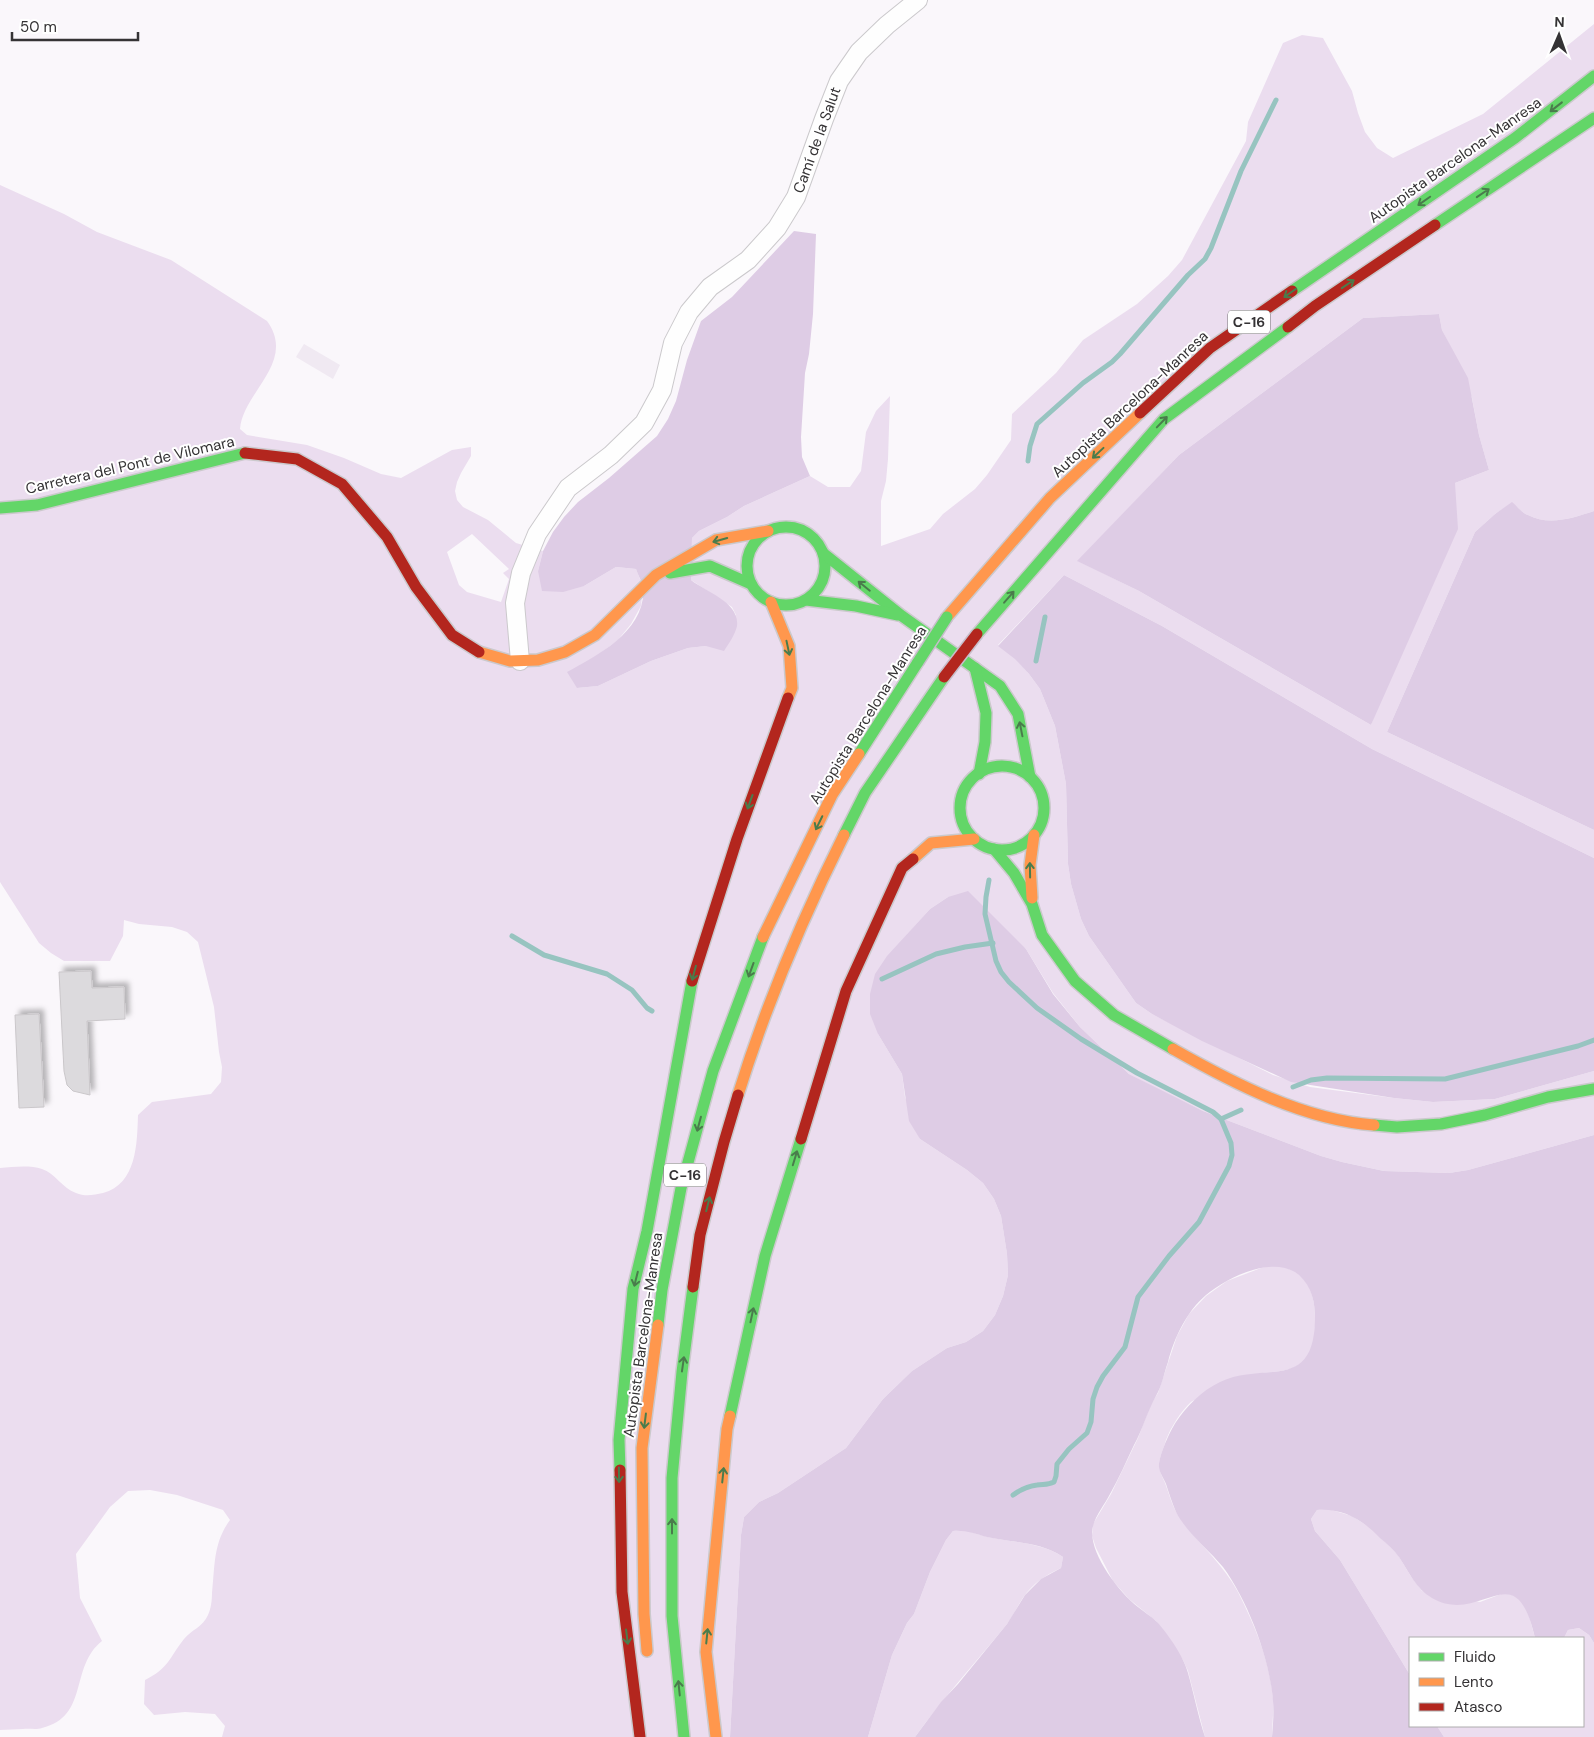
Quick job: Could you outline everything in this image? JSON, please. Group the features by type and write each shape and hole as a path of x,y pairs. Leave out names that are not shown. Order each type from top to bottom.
{"main road":[{"name":"Autopista Barcelona-Manresa","path":"648,1661 644,1614 642,1448 662,1290 681,1188 713,1071 761,942 832,795 947,617 1050,498 1210,348 1515,138 1594,76"},
{"name":"C-16","path":"684,1737 672,1616 672,1478 682,1372 700,1235 724,1142 756,1038 787,957 828,867 865,793 944,676 976,634 1164,419 1316,306 1594,118"},
{"name":"Carretera del Pont de Vilomara","path":"0,508 37,506 246,453 297,459 342,484 387,537 416,587 452,635 477,652 510,661 538,660 565,652 595,635 656,575 716,540 768,531"},
{"path":"902,616 856,606 806,600 788,605 770,602 759,595 751,584 747,569 748,554 756,541 768,531 784,527 800,529 814,539 824,553 902,616 1000,686 1018,714 1030,777"},
{"path":"806,600 816,592 823,580 826,566 824,553"},
{"path":"656,575 710,566 751,584"},
{"path":"640,1737 622,1592 618,1440 633,1289 647,1232 693,975 737,839 792,688 789,646 770,602"},
{"path":"975,668 986,713 985,742 979,774"},
{"path":"1005,766 1030,777 1040,790 1044,805 1042,821 1034,835 1026,842 1005,850 994,849 974,839 963,824 960,805 966,788 979,774 996,767 1005,766"},
{"path":"1032,904 1030,865 1034,835"},
{"path":"716,1737 706,1652 727,1429 765,1256 846,991 902,868 932,843 974,839"},
{"path":"994,849 1014,873 1032,904 1042,935 1075,981 1114,1015 1214,1072 1268,1097 1322,1116 1355,1124 1396,1128 1441,1124 1485,1115 1548,1097 1594,1088"}],"street":[{"name":"Camí de la Salut","path":"520,661 515,603 521,573 537,534 568,488 611,456 644,423 662,390 673,343 689,312 710,287 748,260 777,228 796,198 839,81 859,52 886,26 918,0"}],"shaded area":[{"path":"1594,24 1594,511 1561,520 1544,520 1526,514 1512,503 1495,514 1475,532 1387,732 1594,830 1594,858 1372,749 1162,626 1064,575 998,645 1015,658 1040,689 1055,726 1066,784 1068,864 1071,884 1081,919 1089,936 1136,1003 1152,1014 1273,1075 1310,1087 1433,1102 1495,1099 1594,1071 1594,1135 1468,1170 1449,1173 1384,1171 1321,1156 1203,1111 1129,1074 1080,1027 1053,993 1026,949 948,897 930,909 903,939 878,1034 902,1074 905,1097 920,1139 967,1170 983,1183 994,1199 1001,1216 1007,1254 1008,1275 1003,1296 995,1315 983,1331 966,1342 947,1348 912,1371 883,1399 846,1448 778,1493 759,1502 744,1517 741,1535 730,1737 222,1737 225,1726 215,1714 185,1712 154,1715 144,1704 145,1680 164,1667 184,1639 206,1619 211,1604 220,1537 230,1520 223,1510 177,1495 150,1490 128,1491 110,1507 76,1554 80,1598 102,1641 92,1652 85,1664 73,1702 67,1713 57,1722 42,1728 0,1730 0,1168 27,1167 42,1169 71,1191 83,1195 100,1194 114,1188 123,1181 133,1161 138,1115 152,1102 211,1094 221,1082 222,1067 214,1007 198,942 187,932 172,927 139,924 124,920 123,936 110,961 64,961 39,943 0,882 0,185 64,214 97,232 171,260 267,321 275,336 276,350 266,376 243,415 240,429 247,435 307,445 381,474 401,478 452,450 471,447 471,456 457,482 455,491 457,500 463,507 488,520 516,543 543,551 538,571 584,586 616,567 636,569 643,587 641,606 631,624 618,640 602,652 577,688 598,686 651,661 688,648 706,646 736,615 732,607 691,580 692,538 699,531 744,506 810,476 828,487 850,487 861,471 866,432 876,411 890,396 888,459 886,481 881,501 881,546 930,529 943,514 975,489 1011,440 1012,414 1056,373 1083,340 1137,304 1168,276 1182,260 1246,141 1248,122 1283,43 1302,35 1323,38 1352,91 1365,132 1377,148 1393,158 1483,114","holes":["1439,314 1442,330 1457,360 1472,398 1479,435 1489,470 1455,483 1455,499 1371,725 1139,591 1078,561 1179,455 1363,318","472,534 509,569 503,573 509,579 501,602 467,592 459,585 447,552"]},
{"path":"794,231 816,234 813,314 805,373 801,437 802,457 810,476 744,506 699,531 692,538 691,580 728,604 736,618 736,629 724,651 706,646 688,648 651,661 598,686 577,688 567,672 606,649 629,628 637,616 642,602 643,587 636,569 616,567 584,586 563,592 542,591 538,571 543,551 553,532 578,502 657,436 668,419 676,401 687,360 701,321 732,297"},
{"path":"1439,314 1442,330 1468,378 1479,435 1489,470 1455,483 1458,529 1371,725 1139,591 1077,561 1179,455 1363,318"},
{"path":"304,344 340,365 333,379 296,357"},
{"path":"1512,502 1526,514 1544,520 1561,520 1594,511 1594,830 1387,732 1475,532"},
{"path":"1064,575 1162,626 1372,749 1594,858 1594,1071 1495,1099 1433,1102 1394,1098 1291,1082 1202,1041 1152,1014 1136,1003 1089,936 1081,919 1071,884 1068,864 1066,784 1055,726 1040,689 1015,659 998,646"},
{"path":"968,891 1026,949 1053,994 1080,1027 1129,1074 1203,1111 1321,1156 1384,1171 1449,1173 1468,1170 1594,1135 1594,1643 1589,1635 1579,1628 1568,1630 1564,1637 1535,1637 1527,1612 1518,1599 1507,1594 1466,1604 1450,1604 1432,1598 1421,1590 1395,1552 1367,1526 1344,1513 1317,1510 1311,1519 1315,1531 1340,1560 1409,1673 1409,1727 1438,1727 1444,1737 1272,1737 1273,1701 1271,1685 1262,1649 1249,1613 1223,1567 1181,1520 1159,1467 1162,1451 1176,1422 1201,1394 1220,1382 1237,1376 1284,1370 1296,1366 1306,1357 1312,1342 1315,1319 1310,1290 1299,1275 1289,1269 1264,1267 1239,1275 1215,1288 1199,1301 1187,1317 1174,1344 1158,1392 1108,1499 1097,1517 1092,1532 1097,1552 1115,1583 1131,1600 1157,1622 1171,1639 1179,1653 1188,1673 1205,1737 915,1737 941,1702 1007,1624 1025,1595 1041,1579 1061,1568 1063,1557 1045,1548 970,1532 953,1531 946,1540 930,1572 914,1614 907,1623 892,1655 868,1737 730,1737 741,1535 744,1517 759,1502 778,1493 846,1448 883,1399 912,1371 947,1348 966,1342 983,1331 995,1315 1003,1296 1008,1275 1007,1254 1001,1216 994,1199 983,1183 967,1170 920,1139 909,1121 902,1074 878,1034 870,1014 870,994 875,974 887,956 930,909 948,897"},
{"path":"1274,1265 1295,1272 1303,1278 1312,1294 1315,1326 1310,1353 1304,1361 1293,1368 1257,1374 1191,1402 1171,1430 1159,1462 1160,1472 1178,1515 1217,1561 1238,1592 1261,1644 1269,1671 1273,1704 1272,1737 1205,1737 1188,1671 1183,1660 1156,1621 1129,1599 1113,1581 1096,1548 1092,1536 1093,1524 1111,1494 1138,1438 1151,1404 1158,1393 1177,1336 1189,1314 1206,1296 1227,1281"},
{"path":"1328,1509 1352,1516 1372,1529 1398,1555 1422,1591 1480,1602 1504,1593 1516,1596 1524,1605 1535,1637 1409,1637 1409,1673 1340,1560 1315,1531 1311,1519 1317,1510"},
{"path":"966,1530 988,1537 1045,1548 1063,1557 1061,1568 1049,1574 1028,1591 1007,1624 948,1694 915,1737 868,1737 892,1655 907,1623 914,1614 930,1572 946,1540 953,1531"},
{"path":"1579,1628 1589,1635 1594,1643 1594,1737 1444,1737 1438,1727 1584,1727 1584,1637 1564,1637 1568,1630"}],"building":[{"path":"91,971 92,988 124,987 125,1019 87,1021 90,1095 73,1091 67,1085 64,1071 59,972"},
{"path":"39,1014 44,1107 19,1108 15,1015"}],"waterway":[{"path":"1028,461 1030,446 1037,424 1083,383 1112,362 1188,275 1205,259 1241,171 1276,100"},
{"path":"1036,661 1045,617"},
{"path":"989,880 985,914 996,961 1001,972 1009,982 1037,1008 1081,1039 1137,1073 1213,1112 1221,1119 1231,1143 1232,1155 1229,1166 1199,1222 1169,1256 1138,1297 1125,1347 1097,1387 1093,1399 1091,1422 1087,1433 1069,1449 1057,1464 1054,1482 1030,1486 1013,1495"},
{"path":"512,936 544,955 607,974 632,990 647,1008 652,1011"},
{"path":"882,979 936,954 993,943"},
{"path":"1293,1087 1311,1080 1327,1078 1445,1079 1578,1046 1594,1040"},
{"path":"1221,1119 1241,1110"}],"traffic: fast":[{"path":"1292,291 1515,138 1594,76"},
{"path":"1435,225 1594,118"},
{"path":"977,634 1164,419 1288,327"},
{"path":"0,508 37,505 245,453"},
{"path":"778,527 794,527 808,533 819,544 825,558 825,566 825,574 819,588 808,599 794,605 778,605 764,599 753,588 747,574 747,558 753,544 764,533 778,527"},
{"path":"823,553 902,616 1000,686 1018,714 1030,777"},
{"path":"670,573 710,566 751,584"},
{"path":"806,600 856,606 898,615"},
{"path":"918,662 947,617"},
{"path":"859,754 918,662"},
{"path":"975,668 986,713 985,742 979,774"},
{"path":"844,835 865,793 944,677"},
{"path":"1002,766 1025,773 1037,785 1044,808 1037,831 1025,843 1002,850 979,843 967,831 960,808 967,785 979,773 1002,766"},
{"path":"994,849 1014,873 1032,904 1042,935 1075,981 1114,1015 1173,1049"},
{"path":"658,1325 662,1290 681,1188 713,1071 763,937"},
{"path":"620,1470 619,1440 633,1289 647,1231 692,981"},
{"path":"1374,1125 1397,1127 1441,1124 1485,1115 1548,1097 1594,1089"},
{"path":"730,1416 765,1256 801,1139"},
{"path":"684,1737 672,1616 672,1478 682,1372 693,1287"}],"traffic: slow":[{"path":"947,617 1050,498 1140,413"},
{"path":"479,652 510,661 538,660 565,652 595,635 656,575 716,540 768,531"},
{"path":"771,602 789,646 792,688 788,698"},
{"path":"763,937 832,795 859,754"},
{"path":"738,1095 760,1028 786,963 844,835"},
{"path":"1032,898 1030,865 1034,835"},
{"path":"913,859 931,843 974,839"},
{"path":"1173,1049 1220,1075 1295,1108 1348,1122 1374,1125"},
{"path":"647,1651 644,1614 642,1448 658,1325"},
{"path":"716,1737 706,1652 727,1429 730,1416"}],"traffic: jam":[{"path":"1288,327 1315,306 1435,225"},
{"path":"1140,413 1210,348 1292,291"},
{"path":"245,453 297,459 342,484 387,537 416,587 452,635 479,652"},
{"path":"944,677 977,634"},
{"path":"692,981 737,839 788,698"},
{"path":"801,1139 846,991 902,868 913,859"},
{"path":"693,1287 700,1235 738,1095"},
{"path":"620,1470 622,1592 640,1737"}]}
